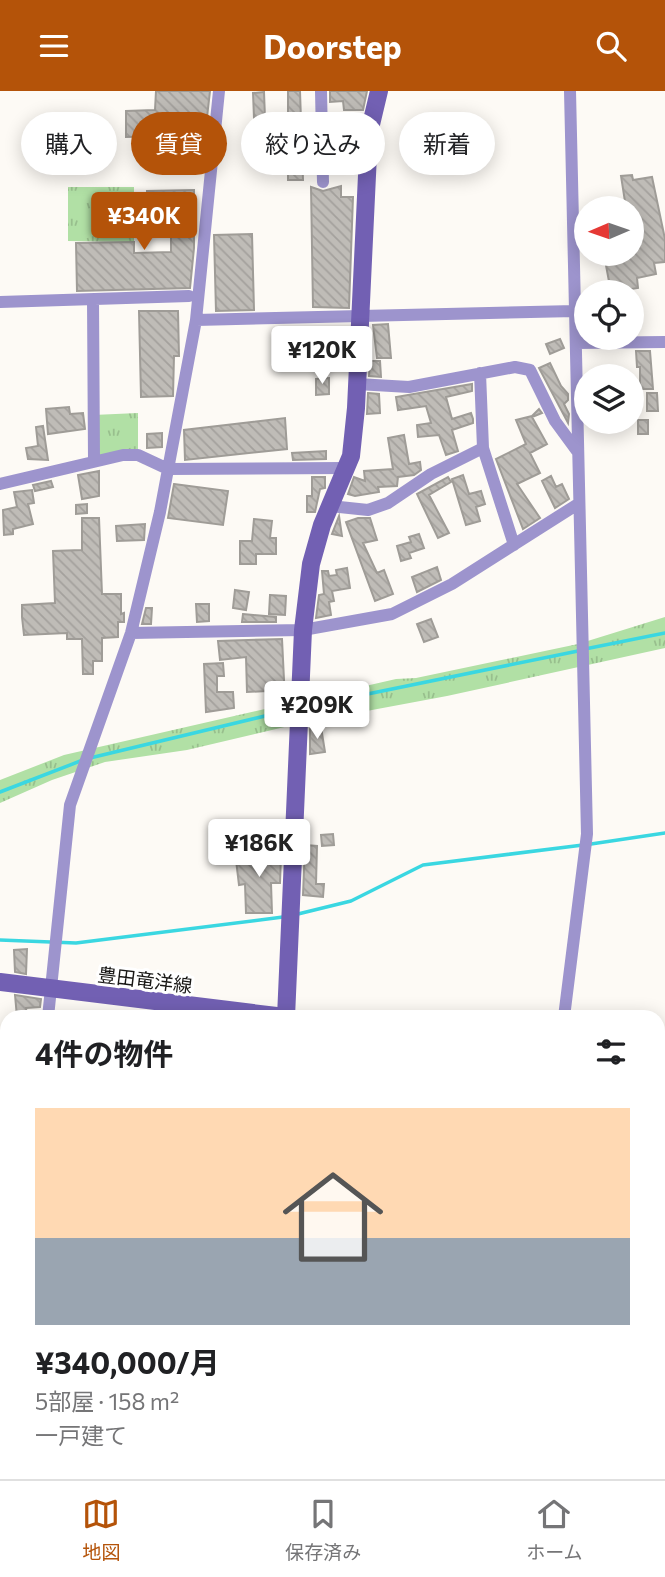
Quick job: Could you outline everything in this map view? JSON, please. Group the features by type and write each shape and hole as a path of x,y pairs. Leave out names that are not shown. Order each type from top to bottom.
{"street":[{"path":"49,1010 70,805 131,633 168,469 196,320 219,91"},
{"path":"321,91 323,182"},
{"path":"285,1010 303,629 311,564 330,506 351,456 369,133 379,91"},
{"path":"570,91 574,280"},
{"path":"0,302 189,296"},
{"path":"93,300 94,460"},
{"path":"196,320 574,311"},
{"path":"644,342 665,342"},
{"path":"565,1010 587,834 576,350"},
{"path":"357,384 409,387 515,367 530,370 555,421 578,452"},
{"path":"480,373 483,448 514,545"},
{"path":"330,506 368,510 388,503 431,474 483,448"},
{"path":"0,484 94,460 138,455 168,469 346,468"},
{"path":"131,633 303,629 391,614 452,584 578,504"},
{"name":"豊田竜洋線","path":"0,982 224,1010"}],"green space":[{"path":"68,187 134,187 134,242 68,241"},
{"path":"138,413 138,455 94,460 93,415"},
{"path":"665,617 665,648 447,696 297,724 187,750 105,762 52,780 0,803 0,780 64,755 396,679 416,678 578,644"}],"building":[{"path":"156,91 210,91 208,112 131,112 131,137 126,137 126,111 155,110"},
{"path":"288,91 300,91 301,112 288,112"},
{"path":"330,91 367,91 363,110 344,110 343,101 330,102"},
{"path":"264,92 265,112 254,112 253,93"},
{"path":"288,175 303,175 303,180 288,180"},
{"path":"632,175 633,180 652,177 665,239 665,262 654,263 656,274 637,280 609,280 606,266 644,266 644,196 624,196 621,176"},
{"path":"341,186 341,197 353,197 349,308 313,307 311,187 323,191"},
{"path":"194,190 194,248 190,288 77,291 76,243 134,242 134,253 171,252 171,218 148,218 147,191"},
{"path":"252,234 254,310 216,311 214,235"},
{"path":"139,311 178,311 179,356 174,356 173,396 141,397"},
{"path":"388,324 391,358 377,358 373,325"},
{"path":"560,339 564,348 550,354 546,344"},
{"path":"636,351 650,351 653,389 644,389 644,364 637,364"},
{"path":"370,361 380,361 381,377 369,376"},
{"path":"550,363 568,394 568,400 564,404 569,414 568,423 539,368"},
{"path":"329,378 329,394 316,395 316,379"},
{"path":"472,384 472,391 446,397 452,419 471,413 473,419 473,423 452,430 458,451 446,455 439,435 418,437 417,425 431,423 426,406 398,410 396,397"},
{"path":"368,393 379,394 380,413 367,414"},
{"path":"647,393 657,393 658,411 647,411"},
{"path":"69,407 70,414 83,413 85,429 48,434 46,409"},
{"path":"539,409 542,413 532,417 547,444 530,453 540,473 517,484 540,518 523,529 496,459 526,444 516,420 532,416"},
{"path":"285,418 287,449 185,460 184,430"},
{"path":"644,420 648,420 648,434 644,434"},
{"path":"43,426 48,460 28,459 26,448 38,446 36,427"},
{"path":"162,433 162,447 147,448 147,434"},
{"path":"404,435 409,464 420,462 421,470 414,475 398,477 397,486 378,487 379,492 355,496 348,494 354,477 365,481 364,471 393,469 388,438"},
{"path":"326,451 326,459 293,460 292,453"},
{"path":"99,471 99,496 82,499 78,475"},
{"path":"463,475 469,494 481,491 485,504 476,507 480,521 466,525 452,479"},
{"path":"551,476 556,487 562,484 569,499 555,508 542,481"},
{"path":"312,477 325,477 325,488 320,489 315,512 307,512 307,496 312,496"},
{"path":"448,477 451,482 429,495 449,533 438,538 417,494"},
{"path":"51,481 53,487 35,491 33,485"},
{"path":"174,484 228,491 223,525 168,518"},
{"path":"32,490 34,503 28,504 33,524 13,529 13,534 4,535 3,510 17,507 14,492"},
{"path":"87,504 87,513 76,514 76,505"},
{"path":"339,516 342,536 332,534"},
{"path":"82,518 99,518 102,594 121,594 121,614 124,613 124,622 118,622 118,637 102,638 102,661 93,661 93,674 83,674 82,639 67,639 67,633 24,635 22,617 22,605 55,603 53,551 82,550"},
{"path":"370,518 377,540 363,543 377,573 384,570 393,594 375,601 346,522"},
{"path":"254,519 272,521 270,538 276,538 276,554 256,554 256,564 240,564 240,541 252,541"},
{"path":"145,524 144,540 117,541 116,526"},
{"path":"419,534 424,548 409,553 411,558 401,561 397,546 411,542 409,537"},
{"path":"437,567 441,580 417,592 412,577"},
{"path":"347,568 350,588 332,591 334,601 329,602 331,615 316,618 319,595 324,594 322,571 328,571 329,576 337,575 336,570"},
{"path":"235,590 249,592 246,610 233,608"},
{"path":"270,595 286,596 285,615 269,614"},
{"path":"196,604 209,604 209,621 197,622"},
{"path":"146,608 152,608 151,624 142,624"},
{"path":"243,614 276,617 276,622 242,622"},
{"path":"431,619 438,637 424,642 417,624"},
{"path":"282,639 285,700 267,702 267,691 247,692 246,657 220,660 218,641"},
{"path":"223,663 224,676 217,676 217,692 233,692 234,708 206,712 204,664"},
{"path":"321,727 325,752 310,754 310,729"},
{"path":"333,834 334,845 322,846 321,835"},
{"path":"265,843 266,858 281,856 280,883 271,883 272,913 246,913 245,884 239,885 236,860 250,859 248,845"},
{"path":"305,845 317,846 316,884 324,884 323,897 303,895"},
{"path":"212,846 221,846 222,856 212,857"},
{"path":"27,949 26,974 15,972 14,950"},
{"path":"15,995 41,999 40,1007 16,1010"}],"waterway":[{"path":"585,649 665,633"},
{"path":"304,707 578,651"},
{"path":"90,758 294,709"},
{"path":"0,792 83,760"},
{"path":"591,844 665,833"},
{"path":"298,914 351,901 423,865 583,845"},
{"path":"0,940 76,943 283,917"}]}
